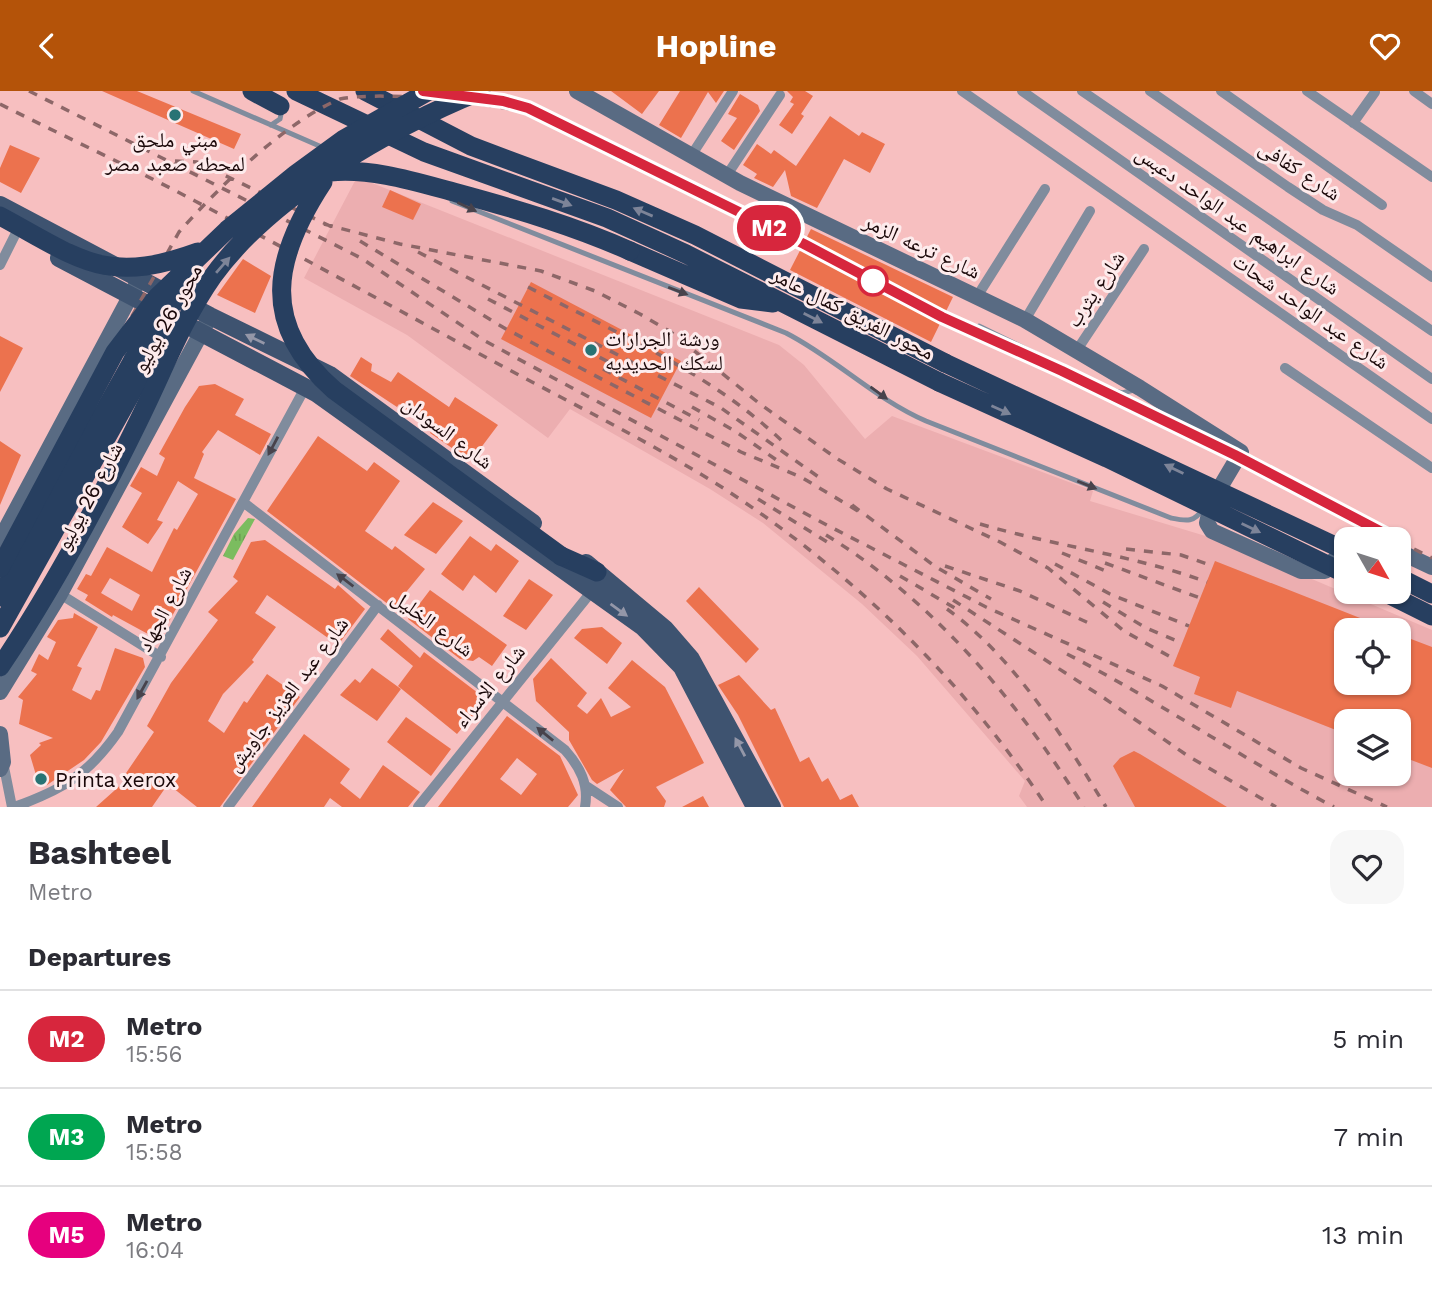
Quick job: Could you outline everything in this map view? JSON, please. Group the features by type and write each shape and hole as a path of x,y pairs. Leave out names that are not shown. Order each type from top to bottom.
{"highway":[{"path":"252,91 280,106"},
{"name":"محور الفريق كمال عامر","path":"296,91 424,152 607,218 784,303 1334,546"},
{"name":"محور الفريق كمال عامر","path":"365,91 471,146 605,195 684,230 942,373 1107,458 1334,567"},
{"name":"محور 26 يوليو","path":"0,568 115,352 157,297 249,213 344,139 429,91"},
{"name":"محور 26 يوليو","path":"0,667 58,573 123,452 200,322 213,277 272,217 329,172 389,134 481,91"},
{"path":"595,581 334,390 304,361 293,342 281,300 284,261 296,227 329,172 369,173 415,182 566,225 741,299 784,303"},
{"path":"0,597 152,329 182,288 249,213"},
{"path":"0,216 81,259 116,269 169,262 206,250"},
{"path":"0,628 151,358 169,334 200,322"},
{"path":"1411,584 1432,594"},
{"path":"1408,604 1432,616"}],"main road":[{"name":"شارع السودان","path":"0,205 140,278 200,322 306,386 665,629 691,659 772,807"},
{"name":"شارع السودان","path":"8,231 131,295 338,380 595,581 674,656 689,679 755,807"}],"street":[{"path":"691,156 733,91"},
{"name":"شارع عبد الواحد شحات","path":"962,91 1432,419"},
{"name":"شارع ابراهيم عبد الواحد دعبس","path":"1022,91 1432,379"},
{"path":"1082,91 1432,331"},
{"name":"شارع كفافى","path":"1150,91 1288,187 1323,210 1357,225 1432,277"},
{"path":"1221,91 1382,205"},
{"path":"1307,91 1322,95 1353,123 1432,177"},
{"path":"1414,91 1432,104"},
{"name":"شارع ترعه الزمر","path":"579,92 727,175 1025,320 1077,349 1241,452"},
{"path":"1353,123 1375,93"},
{"path":"727,175 780,95"},
{"path":"978,295 1045,189"},
{"path":"1025,320 1090,211"},
{"path":"0,265 8,231"},
{"name":"شارع يثرب","path":"1077,349 1144,249"},
{"path":"0,540 140,278"},
{"name":"شارع 26 يوليو","path":"0,692 60,594 200,322"},
{"path":"1286,368 1432,468"},
{"name":"شارع الجهاد","path":"13,807 56,792 91,766 118,732 306,386"},
{"path":"1241,452 1212,501 1208,523 1212,531 1301,571 1325,571 1334,560"},
{"name":"شارع الخليل","path":"243,502 565,750 580,770 586,786"},
{"path":"1411,557 1432,567"},
{"name":"شارع الاسراء","path":"418,807 595,581"},
{"path":"60,594 161,657"},
{"name":"شارع عبد العزيز جاويش","path":"228,807 378,605"},
{"path":"0,734 2,765 13,807"},
{"path":"584,807 586,786 618,807"}],"lane":[{"path":"193,91 487,216 786,333 818,350 912,415 1171,518 1189,521 1198,517 1234,456 1241,452"},
{"path":"270,125 280,119 280,106"},
{"path":"978,325 1115,392 1140,388"}],"shaded area":[{"path":"357,177 779,345 804,365 865,439 892,416 1093,491 1090,501 1222,541 1334,588 1334,604 1371,604 1404,618 1334,618 1334,695 1411,695 1411,621 1432,630 1432,807 1027,807 1019,796 1025,781 917,656 862,604 763,523 710,489 570,409 548,438 407,335 304,278"}],"green space":[{"path":"248,518 255,519 233,560 223,556 234,534"}],"building":[{"name":"مبني ملحق لمحطه صعبد مصر","path":"102,91 137,91 241,134 234,149"},
{"path":"611,91 659,91 642,114"},
{"path":"680,91 724,91 716,103 708,92 681,138 659,125"},
{"path":"787,91 805,91 813,96 792,134 779,125 794,104 790,102 793,97"},
{"path":"740,94 758,105 760,111 734,150 721,141 737,118 728,114"},
{"path":"830,116 859,136 862,132 885,144 870,173 844,159 817,208 791,196 785,170 773,187 754,178 757,174 743,165 757,144 771,154 774,150 796,166"},
{"path":"10,145 40,158 21,193 0,182 0,168"},
{"path":"390,190 421,204 413,220 382,207"},
{"path":"811,229 953,297 931,342 790,270"},
{"path":"243,259 271,276 255,313 217,295"},
{"name":"ورشة الجرارات لسكك الحديديه","path":"531,282 681,361 651,418 501,339"},
{"path":"0,336 23,348 0,392"},
{"path":"361,357 372,364 371,371 391,382 398,372 449,407 455,397 498,425 471,461 430,433 433,428 399,404 397,407 350,376"},
{"path":"215,384 244,399 235,415 271,434 260,455 218,430 202,452 204,454 194,478 236,499 159,640 113,615 112,617 85,600 88,595 77,589 86,574 91,576 107,547 152,572 174,528 177,530 198,494 178,481 157,520 163,522 148,544 122,527 142,493 130,486 141,467 157,476 165,458 159,454 199,386","holes":["110,578 140,595 132,611 101,593"]},
{"path":"318,436 367,471 374,462 400,481 365,531 392,550 395,546 425,569 393,608 267,511"},
{"path":"0,441 21,455 0,505"},
{"path":"433,502 463,521 436,554 404,535"},
{"path":"470,536 491,551 496,544 519,561 496,593 474,575 463,591 441,574"},
{"path":"265,540 335,589 338,585 365,609 338,645 267,595 255,613 276,627 252,660 254,662 223,694 208,721 224,733 244,701 247,703 267,674 300,697 220,807 197,807 168,784 152,807 96,807 124,782 122,779 154,732 147,726 171,683 218,620 208,612 238,581 233,577 251,542"},
{"path":"1215,561 1360,618 1334,618 1334,695 1411,695 1411,639 1432,647 1432,768 1411,760 1411,709 1334,709 1334,729 1237,691 1231,708 1194,694 1200,677 1173,666"},
{"path":"529,579 553,595 526,630 503,616"},
{"path":"699,587 759,649 746,663 686,601"},
{"path":"430,590 507,645 492,666 479,657 473,661 460,659 408,619"},
{"path":"74,613 98,627 77,666 82,668 72,690 91,700 96,690 100,691 115,648 143,658 145,667 101,742 84,760 47,785 36,775 30,755 41,745 39,743 53,738 19,724 23,700 18,697 37,674 31,671 39,654 48,660 56,642 47,637 58,620 73,618"},
{"path":"602,627 622,643 607,664 574,638 582,629"},
{"path":"388,629 420,658 424,652 478,693 482,704 457,734 398,686 413,666 380,639"},
{"path":"551,658 587,693 577,706 587,714 601,698 611,717 631,707 608,688 632,660 665,687 704,763 656,787 666,801 664,807 626,807 610,790 624,769 597,784 592,780 569,740 569,732 536,701 533,679"},
{"path":"372,668 401,689 377,721 340,695 355,679 360,683"},
{"path":"739,675 771,710 775,708 800,762 809,757 822,782 828,778 840,800 852,794 859,807 784,807 738,715 718,685"},
{"path":"507,716 560,756 578,795 568,807 438,807","holes":["517,758 537,774 521,795 500,779"]},
{"path":"406,717 451,749 431,776 387,742"},
{"path":"304,734 350,769 340,783 360,799 383,765 420,792 408,807 342,807 330,798 324,807 252,807"},
{"path":"1134,751 1227,807 1135,807 1113,766 1120,758"},
{"path":"703,796 709,807 682,807"}],"railway":[{"path":"29,91 361,258 485,341 823,523 986,607 1162,686 1301,768 1387,807"},
{"path":"0,552 179,232 254,157 298,123 340,99 380,96 432,99 526,113 801,249"},
{"path":"0,104 231,220 630,434 720,486 814,553 900,630 978,714 1047,807"},
{"path":"175,161 197,162 332,227"},
{"path":"324,224 400,244 541,271 595,291 640,314 671,332 760,404 836,458 887,489 1000,542 1048,568 1124,631 1176,660"},
{"path":"360,241 506,329 741,452 801,477 858,511"},
{"path":"418,252 721,408 820,478"},
{"path":"528,287 693,374 753,416 781,440"},
{"path":"488,299 622,369"},
{"path":"942,317 1062,371 1235,455 1372,527"},
{"path":"603,369 699,420"},
{"path":"692,407 735,431 778,461"},
{"path":"758,499 832,545"},
{"path":"852,505 936,567 991,599"},
{"path":"980,524 1151,565 1207,582"},
{"path":"826,535 902,590 970,656 1031,729 1084,807"},
{"path":"1411,548 1432,558"},
{"path":"1126,549 1181,555 1213,566"},
{"path":"1062,553 1111,573"},
{"path":"1105,563 1200,598"},
{"path":"1055,564 1110,594 1189,626"},
{"path":"945,566 1020,591 1095,626"},
{"path":"900,576 960,611"},
{"path":"953,600 1188,756 1276,807"},
{"path":"1103,602 1146,628 1182,643"},
{"path":"947,609 972,629 1016,675 1073,753 1106,807"},
{"path":"1067,654 1334,807"}],"metro line":[{"name":"M2","path":"423,91 503,101 528,108 804,244 942,317 1062,371 1235,455 1372,527"}],"place":[{"name":"مبني ملحق لمحطه صعبد مصر","path":"175,115"},
{"name":"ورشة الجرارات لسكك الحديديه","path":"591,350"},
{"name":"Printa xerox","path":"41,779"}]}
